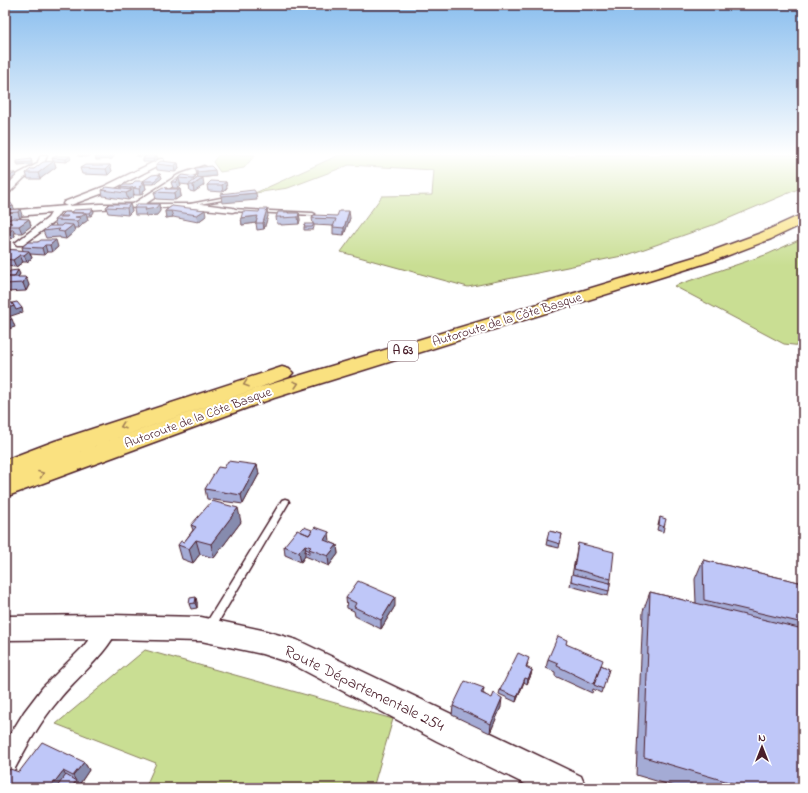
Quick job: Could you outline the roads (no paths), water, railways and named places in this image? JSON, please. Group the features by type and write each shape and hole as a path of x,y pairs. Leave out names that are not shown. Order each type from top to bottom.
{"highway":[{"name":"Autoroute de la Côte Basque","path":"5,469 252,381 420,331 632,273 694,254 752,231 803,208"},
{"name":"Autoroute de la Côte Basque","path":"5,488 266,393 707,258 766,236 803,218"}],"street":[{"path":"48,210 98,192"},
{"path":"135,206 157,192"},
{"path":"5,214 100,206 182,206 233,210"},
{"path":"20,243 51,220 57,209"},
{"path":"5,764 24,730 50,694 102,640 110,627"},
{"name":"Route Départementale 254","path":"5,628 110,627 207,630 262,642 297,654 569,788"}],"lane":[{"path":"182,206 226,198"},
{"path":"233,210 313,214"},
{"path":"207,630 285,502"}]}
